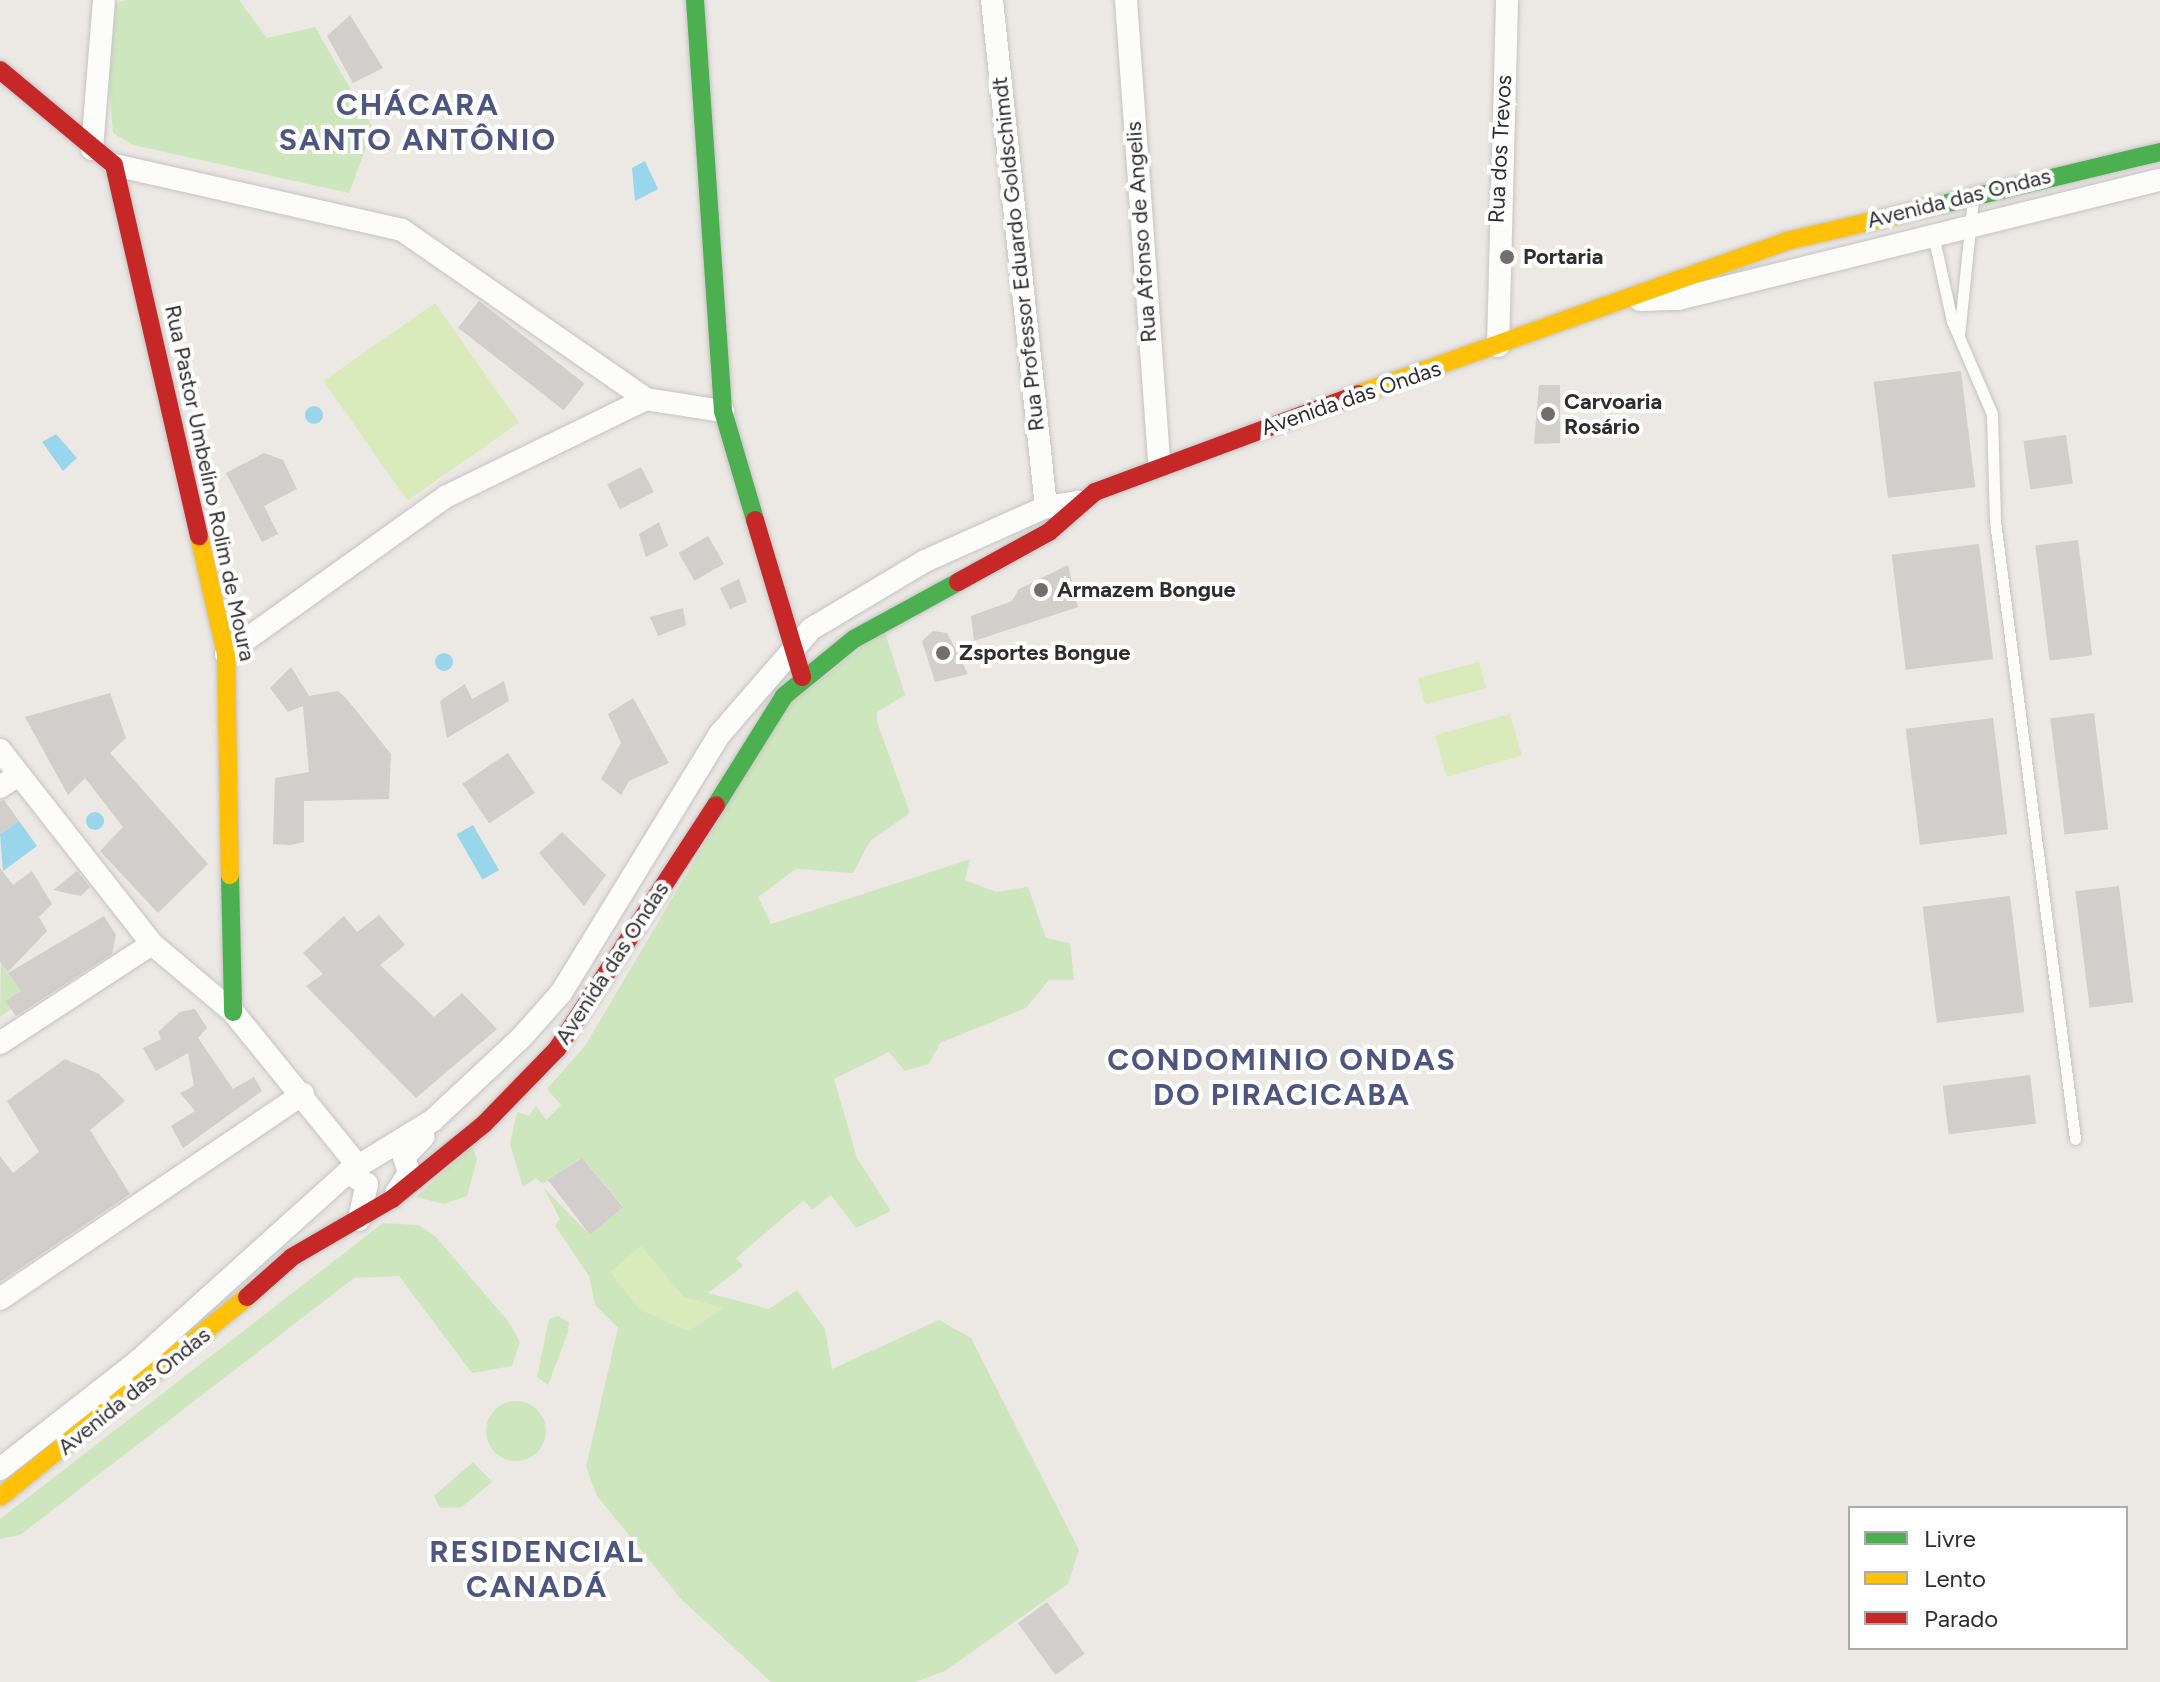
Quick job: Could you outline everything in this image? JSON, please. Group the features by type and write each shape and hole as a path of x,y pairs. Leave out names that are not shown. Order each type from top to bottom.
{"street":[{"path":"92,149 104,0"},
{"path":"695,0 723,411 797,643 802,677"},
{"name":"Rua Professor Eduardo Goldschimdt","path":"992,0 1046,507"},
{"name":"Rua Afonso de Angelis","path":"1126,0 1159,465"},
{"name":"Rua dos Trevos","path":"1498,346 1507,0"},
{"path":"0,70 114,165 402,230 646,399 723,411"},
{"name":"Avenida das Ondas","path":"0,1469 137,1362 353,1170 453,1103 561,993 720,734 797,643 866,594 948,551 1046,507 1079,502 1159,465 1787,241 2151,154"},
{"name":"Rua Pastor Umbelino Rolim de Moura","path":"114,165 226,654 233,1012"},
{"name":"Avenida das Ondas","path":"1624,299 1678,299 1934,239 1969,227 2152,182"},
{"path":"1827,264 1833,242 1921,210"},
{"path":"1678,299 1698,284 1774,256 1787,241"},
{"path":"226,654 447,496 646,399"},
{"name":"Avenida das Ondas","path":"0,1497 147,1385 292,1257 392,1199 484,1124 557,1049 751,741 802,677 989,562 1049,532 1079,502"},
{"path":"980,538 989,562"},
{"path":"948,551 958,581"},
{"path":"0,750 8,782 152,944 233,1012 303,1094 353,1170 367,1184 359,1220"},
{"path":"0,1043 152,944"},
{"path":"0,1299 303,1094"},
{"path":"392,1199 409,1173 409,1150 453,1103"}],"lane":[{"path":"2151,154 2152,182"},
{"path":"2106,163 2109,191"},
{"path":"1959,337 1968,292 1969,227 1973,197"},
{"path":"1934,239 1945,297 1992,414 1995,521 2075,1139"},
{"path":"1945,297 1968,292"}],"green space":[{"path":"126,0 239,0 267,38 315,27 373,128 349,193 133,145 113,133 103,9"},
{"path":"435,303 519,423 407,501 324,381"},
{"path":"884,629 905,695 877,712 877,722 910,813 870,841 853,873 796,869 758,897 771,924 970,859 965,880 996,892 1028,887 1046,938 1070,943 1074,980 1049,980 1026,1008 940,1043 929,1064 905,1071 889,1052 834,1079 857,1158 891,1211 856,1228 831,1195 812,1210 804,1200 736,1258 743,1266 708,1293 769,1309 797,1290 825,1329 832,1369 939,1320 971,1338 1079,1550 1068,1584 945,1671 915,1682 771,1682 681,1599 597,1496 586,1467 618,1328 595,1305 589,1276 555,1226 560,1219 544,1188 590,1235 623,1206 582,1158 543,1184 536,1178 523,1187 510,1144 517,1112 529,1116 536,1106 546,1120 561,1105 547,1089 585,1046 784,709"},
{"path":"1479,662 1486,688 1425,704 1418,678"},
{"path":"1510,714 1522,755 1447,777 1435,735"},
{"path":"1,963 12,979 34,982 6,1001 11,1009 0,1017"},
{"path":"472,1146 477,1159 467,1196 444,1204 416,1197"},
{"path":"383,1223 418,1225 435,1236 508,1321 520,1342 512,1366 472,1373 399,1276 354,1278 20,1535 0,1539 0,1519"},
{"path":"641,1246 684,1297 724,1308 689,1331 640,1310 610,1272"},
{"path":"558,1316 569,1322 568,1332 548,1385 537,1377 549,1319"},
{"path":"516,1401 528,1403 537,1410 544,1419 544,1443 537,1452 528,1459 516,1461 504,1459 495,1452 488,1443 486,1431 488,1419 495,1410 504,1403"},
{"path":"473,1462 492,1482 462,1507 440,1508 434,1496"}],"water":[{"path":"645,161 658,189 635,201 632,168"},
{"path":"314,406 323,415 314,424 305,415"},
{"path":"56,434 77,458 63,471 42,442"},
{"path":"444,653 453,662 444,671 435,662"},
{"path":"95,812 104,821 95,830 86,821"},
{"path":"19,821 37,846 3,871 0,834"},
{"path":"473,825 499,870 483,880 457,834"}],"building":[{"path":"350,15 383,68 353,83 327,36"},
{"path":"479,301 585,383 564,410 458,328"},
{"path":"1961,371 1975,487 1888,498 1874,382"},
{"name":"Carvoaria Rosário","path":"1539,385 1560,385 1560,443 1534,444"},
{"path":"2066,435 2073,484 2030,490 2023,441"},
{"path":"264,453 283,460 297,489 264,506 278,534 262,542 226,473"},
{"path":"641,467 654,492 620,509 607,484"},
{"path":"659,522 668,546 646,557 639,534"},
{"path":"708,536 724,564 695,581 679,553"},
{"path":"2078,540 2092,655 2049,660 2035,545"},
{"path":"1979,544 1993,659 1906,670 1892,555"},
{"path":"1068,565 1078,607 974,641 971,616 1012,601 1019,589"},
{"path":"739,579 747,602 730,609 720,588"},
{"path":"683,608 686,625 658,636 650,617"},
{"path":"933,631 947,633 968,674 935,682 922,641"},
{"path":"291,667 309,696 338,691 391,754 389,799 304,801 304,842 290,845 273,844 275,778 309,772 303,706 288,712 270,688"},
{"path":"504,681 509,701 447,738 440,701 465,684 472,699"},
{"path":"110,693 126,738 110,753 208,864 158,913 100,851 123,827 85,778 68,795 25,717"},
{"path":"633,698 669,763 629,781 621,795 601,779 621,743 608,714"},
{"path":"2094,713 2108,829 2065,834 2050,718"},
{"path":"1993,718 2007,834 1920,845 1906,729"},
{"path":"508,753 535,793 489,824 462,784"},
{"path":"4,800 19,821 0,834 0,801"},
{"path":"562,832 606,875 584,906 539,853"},
{"path":"0,868 13,885 32,871 52,904 39,917 47,931 8,972 0,962"},
{"path":"77,871 90,887 81,896 53,890"},
{"path":"2119,886 2133,1002 2090,1007 2075,891"},
{"path":"2010,896 2024,1012 1937,1023 1923,907"},
{"path":"379,915 405,945 380,965 434,1017 462,993 497,1029 416,1098 306,986 323,974 303,953 344,916 357,932"},
{"path":"104,916 116,935 112,954 16,1016 5,1001 21,991 8,973"},
{"path":"195,1009 207,1028 198,1038 233,1089 254,1077 262,1091 183,1148 171,1126 195,1111 180,1093 194,1086 188,1053 156,1071 143,1048 161,1039 158,1032 180,1012"},
{"path":"65,1059 99,1074 125,1101 90,1130 130,1194 0,1282 0,1156 13,1173 39,1152 7,1101"},
{"path":"2030,1075 2036,1124 1949,1134 1943,1086"},
{"path":"582,1158 623,1207 590,1235 548,1180"},
{"path":"1047,1602 1085,1654 1055,1675 1018,1623"}],"traffic: fast":[{"path":"695,0 723,411 755,520"},
{"path":"1902,214 2160,152"},
{"path":"716,805 784,696 854,639 958,582"},
{"path":"230,875 233,1012"}],"traffic: slow":[{"path":"1358,394 1787,241 1902,214"},
{"path":"199,536 226,654 230,875"},
{"path":"0,1497 247,1297"}],"traffic: jam":[{"path":"0,70 114,165 199,536"},
{"path":"958,582 1049,532 1095,492 1358,394"},
{"path":"755,520 802,677"},
{"path":"247,1297 292,1257 392,1199 484,1124 557,1049 716,805"}],"place":[{"name":"Portaria","path":"1507,257"},
{"name":"Carvoaria Rosário","path":"1548,414"},
{"name":"Armazem Bongue","path":"1041,590"},
{"name":"Zsportes Bongue","path":"943,653"}],"district":[{"name":"CHÁCARA SANTO ANTÔNIO","path":"418,122"},
{"name":"CONDOMINIO ONDAS DO PIRACICABA","path":"1282,1077"},
{"name":"RESIDENCIAL CANADÁ","path":"537,1569"}]}
